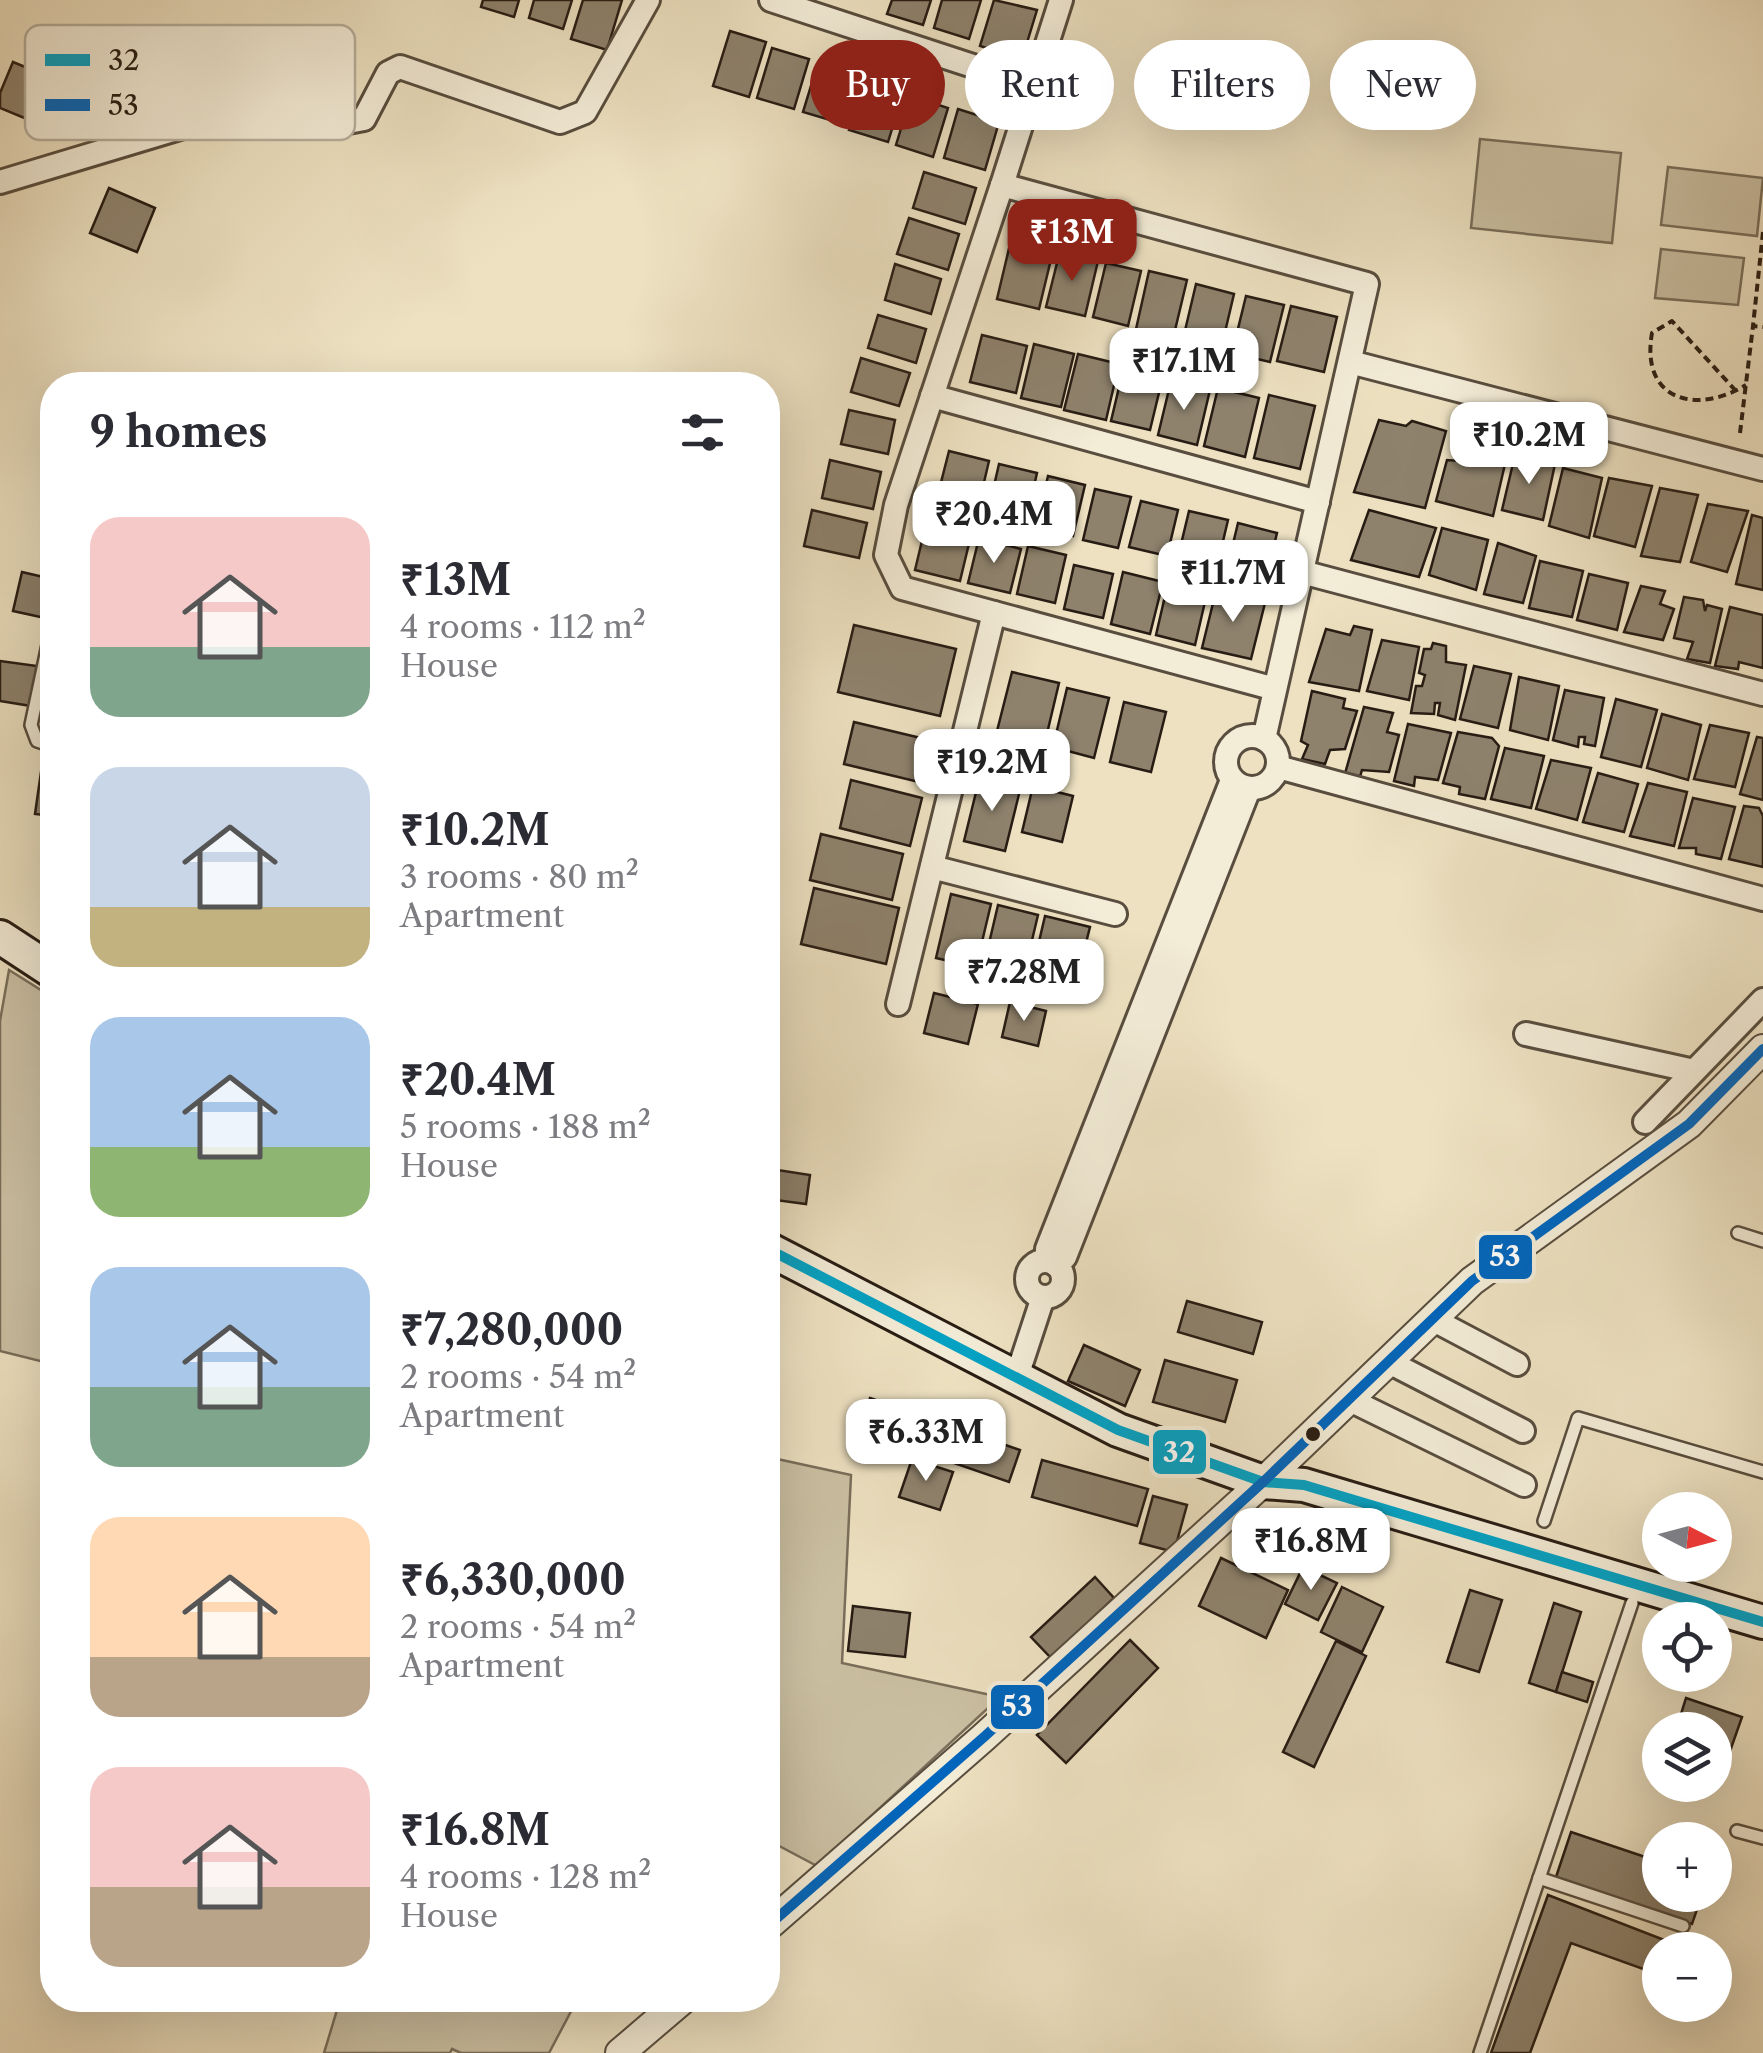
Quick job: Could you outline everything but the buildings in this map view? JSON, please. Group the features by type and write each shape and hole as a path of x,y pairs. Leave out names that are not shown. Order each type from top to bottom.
{"main road":[{"path":"0,937 40,963"},
{"path":"780,1256 1118,1430 1264,1482 1304,1485 1763,1622"},
{"path":"1264,1482 1293,1506 1642,1606"},
{"path":"1732,1635 1763,1645"}],"street":[{"path":"355,121 364,119 388,73 400,67 468,94 560,122 585,112 648,0"},
{"path":"771,0 965,63"},
{"path":"1049,40 1062,0"},
{"path":"1020,130 896,504 886,555 902,588 1275,689"},
{"path":"0,182 141,140"},
{"path":"1002,186 1367,284 1264,738"},
{"path":"1350,362 1763,469"},
{"path":"932,396 1318,502"},
{"path":"1302,572 1763,694"},
{"path":"898,1004 994,614"},
{"path":"1243,737 1264,738 1278,756 1278,767 1262,788 1240,785 1226,772 1228,751 1243,737"},
{"path":"1278,767 1763,898"},
{"path":"1008,1375 1038,1294 1027,1282 1028,1271 1052,1263 1047,1249 1240,785"},
{"path":"932,866 1115,914"},
{"path":"1645,1122 1763,1000"},
{"path":"1526,1034 1694,1071"},
{"path":"780,1916 984,1737 1264,1482 1472,1280 1689,1124 1763,1049"},
{"path":"1432,1319 1517,1364"},
{"path":"1387,1361 1524,1432"},
{"path":"1348,1399 1524,1486"},
{"path":"622,2052 668,2012"}],"lane":[{"path":"40,682 31,724 40,742"},
{"path":"1738,1232 1763,1241"},
{"path":"1544,1520 1578,1418 1763,1472"},
{"path":"1480,2053 1632,1603"},
{"path":"1737,1831 1763,1838"},
{"path":"1539,1878 1683,1926"}],"path":[{"path":"1740,433 1763,232"},
{"path":"1754,315 1763,316"},
{"path":"1736,392 1672,321 1652,333 1651,366 1666,390 1696,402 1714,402 1736,392 1746,385"},
{"path":"1753,326 1763,327"}],"shaded area":[{"path":"1480,139 1621,153 1612,243 1471,228"},
{"path":"1668,167 1763,178 1757,236 1661,225"},
{"path":"1661,249 1744,258 1738,305 1655,298"},
{"path":"9,970 40,989 40,1361 0,1351 0,1021"},
{"path":"780,1460 851,1475 842,1663 1000,1697 817,1866 780,1846"},
{"path":"336,2012 571,2012 549,2053 461,2053 452,2049 450,2053 324,2053"}],"transit line":[{"name":"53","path":"780,1916 984,1737 1263,1482 1472,1281 1689,1124 1763,1049"},
{"name":"32","path":"780,1255 1118,1430 1263,1482 1304,1485 1763,1622"}]}
